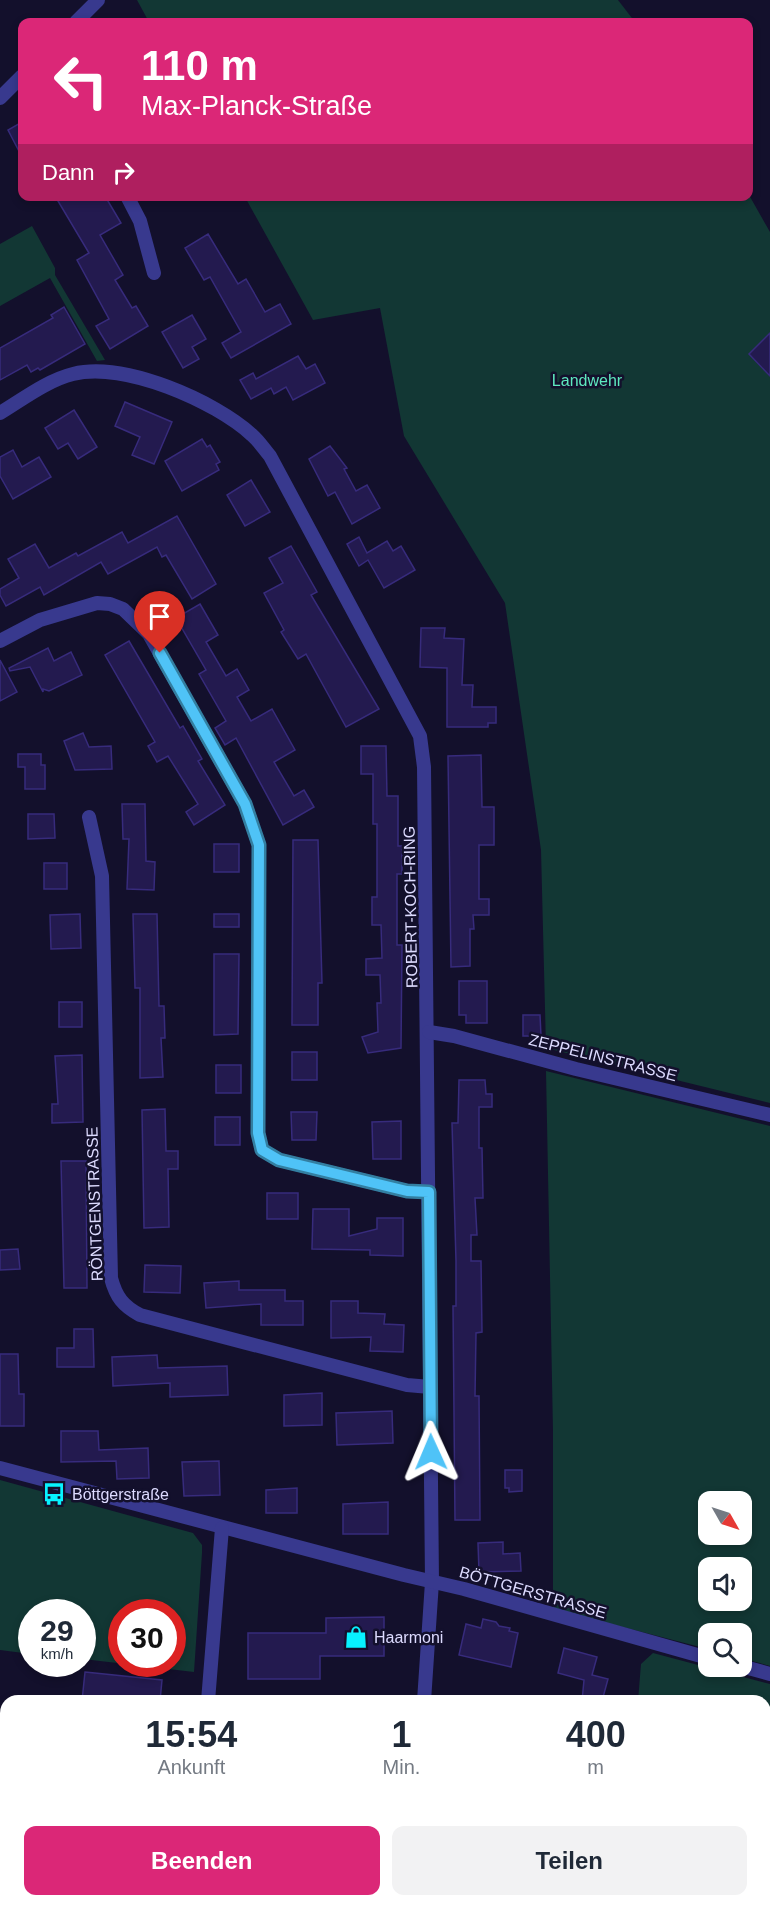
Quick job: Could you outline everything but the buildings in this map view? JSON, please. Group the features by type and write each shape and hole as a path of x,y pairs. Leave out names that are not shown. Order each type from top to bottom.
{"street":[{"path":"80,18 98,0"},
{"path":"0,98 18,79"},
{"path":"130,201 140,221 154,273"},
{"name":"ROBERT-KOCH-RING","path":"0,412 44,386 73,374 120,372 142,377 215,410 252,435 270,456 420,736 424,767 429,1032 432,1582 424,1695"},
{"path":"0,641 40,620 98,603 110,604 123,609 149,634 245,804 259,845 258,1133 262,1150 290,1162 407,1191 429,1192"},
{"name":"RÖNTGENSTRASSE","path":"89,817 102,876 111,1278 115,1294 126,1308 140,1315 407,1385 430,1387"},
{"name":"ZEPPELINSTRASSE","path":"429,1032 454,1036 576,1069 770,1115"},
{"name":"BÖTTGERSTRASSE","path":"0,1468 432,1582 698,1655"},
{"path":"208,1695 222,1528"},
{"path":"752,1669 770,1674"}],"green space":[{"path":"137,0 618,0 632,18 147,18"},
{"name":"Landwehr","path":"247,201 752,201 770,232 770,1103 546,1048 541,850 505,603 404,436 380,308 313,320"},
{"path":"32,226 55,268 55,275 105,360 97,361 50,278 0,306 0,244"},
{"path":"546,1071 770,1126 770,1666 752,1661 752,1623 698,1623 698,1646 553,1609 553,1431"},
{"path":"0,1480 193,1533 202,1545 194,1672 186,1671 186,1599 108,1599 108,1662 96,1661 96,1599 18,1599 18,1652 0,1650"},
{"path":"653,1653 698,1665 698,1677 744,1677 770,1684 770,1695 638,1695 641,1664"}],"place":[{"name":"Böttgerstraße","path":"54,1494"},
{"name":"Haarmoni","path":"356,1637"}],"route":[{"path":"160,653 255,825 260,867 258,1133 262,1150 279,1160 407,1191 429,1192 431,1452"}]}
